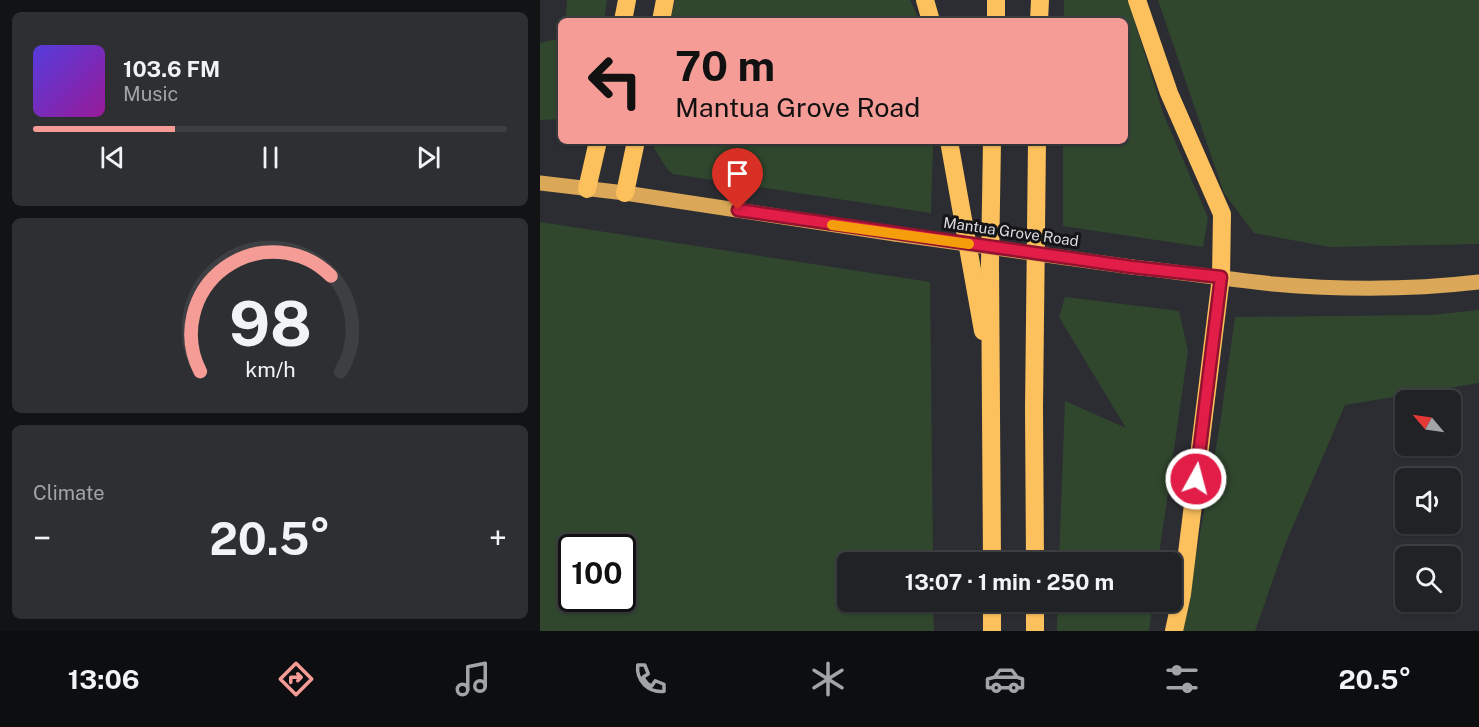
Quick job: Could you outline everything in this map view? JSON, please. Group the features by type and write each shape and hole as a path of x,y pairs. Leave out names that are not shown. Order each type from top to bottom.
{"highway":[{"path":"624,18 627,0"},
{"path":"662,18 665,0"},
{"path":"924,0 930,18"},
{"path":"996,0 996,18"},
{"path":"1039,18 1040,0"},
{"path":"1137,0 1169,93 1222,213 1221,277 1182,594 1174,631"},
{"path":"587,189 597,144"},
{"path":"625,193 635,144"},
{"path":"950,144 991,380"},
{"path":"992,144 990,251 992,552"},
{"path":"1035,552 1037,144"},
{"path":"992,612 992,631"},
{"path":"1035,612 1035,631"}],"main road":[{"name":"Mantua Grove Road","path":"540,183 625,193 1132,267 1274,284 1355,288 1440,286 1479,282"}],"green space":[{"path":"567,0 607,0 604,18 566,18"},
{"path":"675,0 910,0 919,18 671,18"},
{"path":"1064,0 1128,0 1163,113 1208,218 1203,247 1063,226 1063,144 1128,144 1128,18 1064,18"},
{"path":"1158,0 1479,0 1479,244 1330,247 1254,233 1224,193"},
{"path":"558,39 558,119 540,120 540,43"},
{"path":"652,144 933,144 931,213 673,174 667,169"},
{"path":"540,222 930,282 933,552 837,552 837,612 933,612 934,631 540,631"},
{"path":"1065,297 1179,311 1188,351 1159,552 1059,552 1065,401 1126,428 1059,317"},
{"path":"1479,310 1479,383 1436,390 1395,390 1395,397 1345,405 1286,542 1255,631 1182,631 1219,431 1235,317 1431,315"},
{"path":"1058,612 1152,612 1149,631 1057,631"}],"slow traffic":[{"path":"832,225 969,244"}],"route":[{"path":"738,210 1132,267 1221,277 1196,479"}]}
